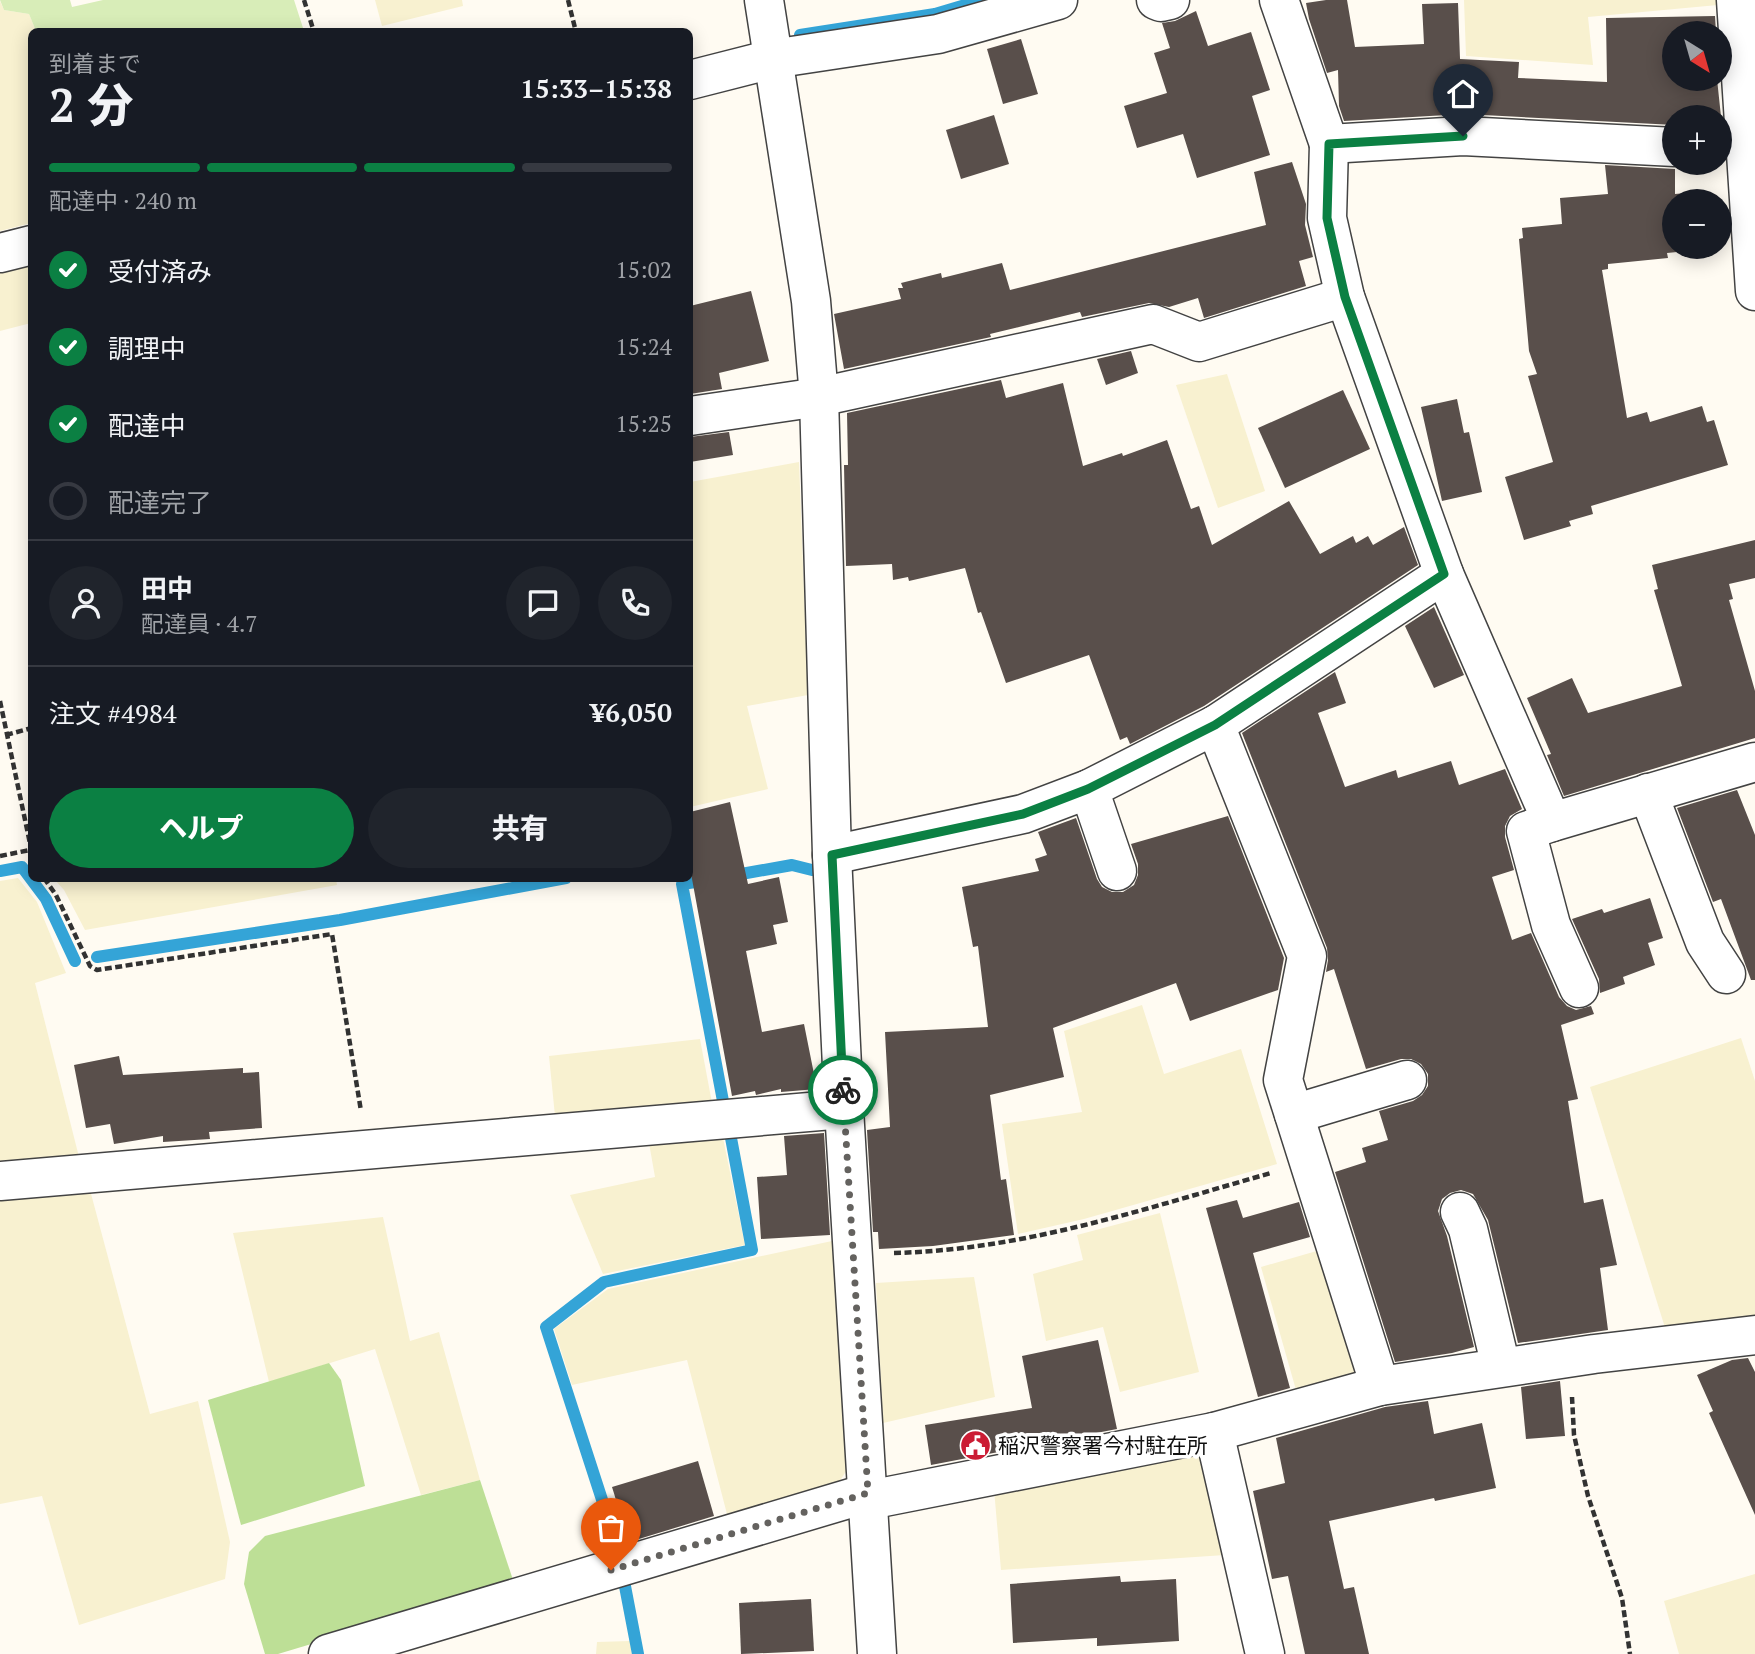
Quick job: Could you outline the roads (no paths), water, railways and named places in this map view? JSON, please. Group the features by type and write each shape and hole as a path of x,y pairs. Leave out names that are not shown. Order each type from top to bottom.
{"street":[{"path":"764,0 811,301 820,397 832,855 844,1109 877,1654"},
{"path":"693,79 772,59 938,34 1058,0"},
{"path":"1156,0 1170,0"},
{"path":"1279,0 1329,144 1327,218 1345,297 1444,574 1552,822"},
{"path":"1736,0 1740,150 1755,291"},
{"path":"1329,144 1463,136 1662,146"},
{"path":"0,253 28,246"},
{"path":"693,416 820,397 1153,324 1199,342 1345,297"},
{"path":"832,855 1023,814 1088,789 1215,725 1444,574"},
{"path":"1215,725 1307,956 1283,1080 1380,1385"},
{"path":"1579,988 1551,925 1526,831 1755,762"},
{"path":"1088,789 1117,871"},
{"path":"1648,793 1705,942 1726,974"},
{"path":"1294,1114 1407,1080"},
{"path":"0,1181 844,1109"},
{"path":"1460,1212 1468,1229 1501,1367"},
{"path":"328,1654 868,1496 1214,1432 1380,1385 1755,1335"},
{"path":"1214,1432 1265,1654"}],"waterway":[{"path":"800,35 935,14 982,0"},
{"path":"730,876 792,865 812,870"},
{"path":"0,871 22,867 28,875"},
{"path":"709,880 682,884 723,1101"},
{"path":"33,882 46,899 75,961"},
{"path":"97,957 340,920 544,882"},
{"path":"618,1549 546,1327 604,1282 752,1250 731,1138"},
{"path":"624,1581 638,1654"}],"place":[{"name":"稲沢警察署今村駐在所","path":"975,1446"}]}
